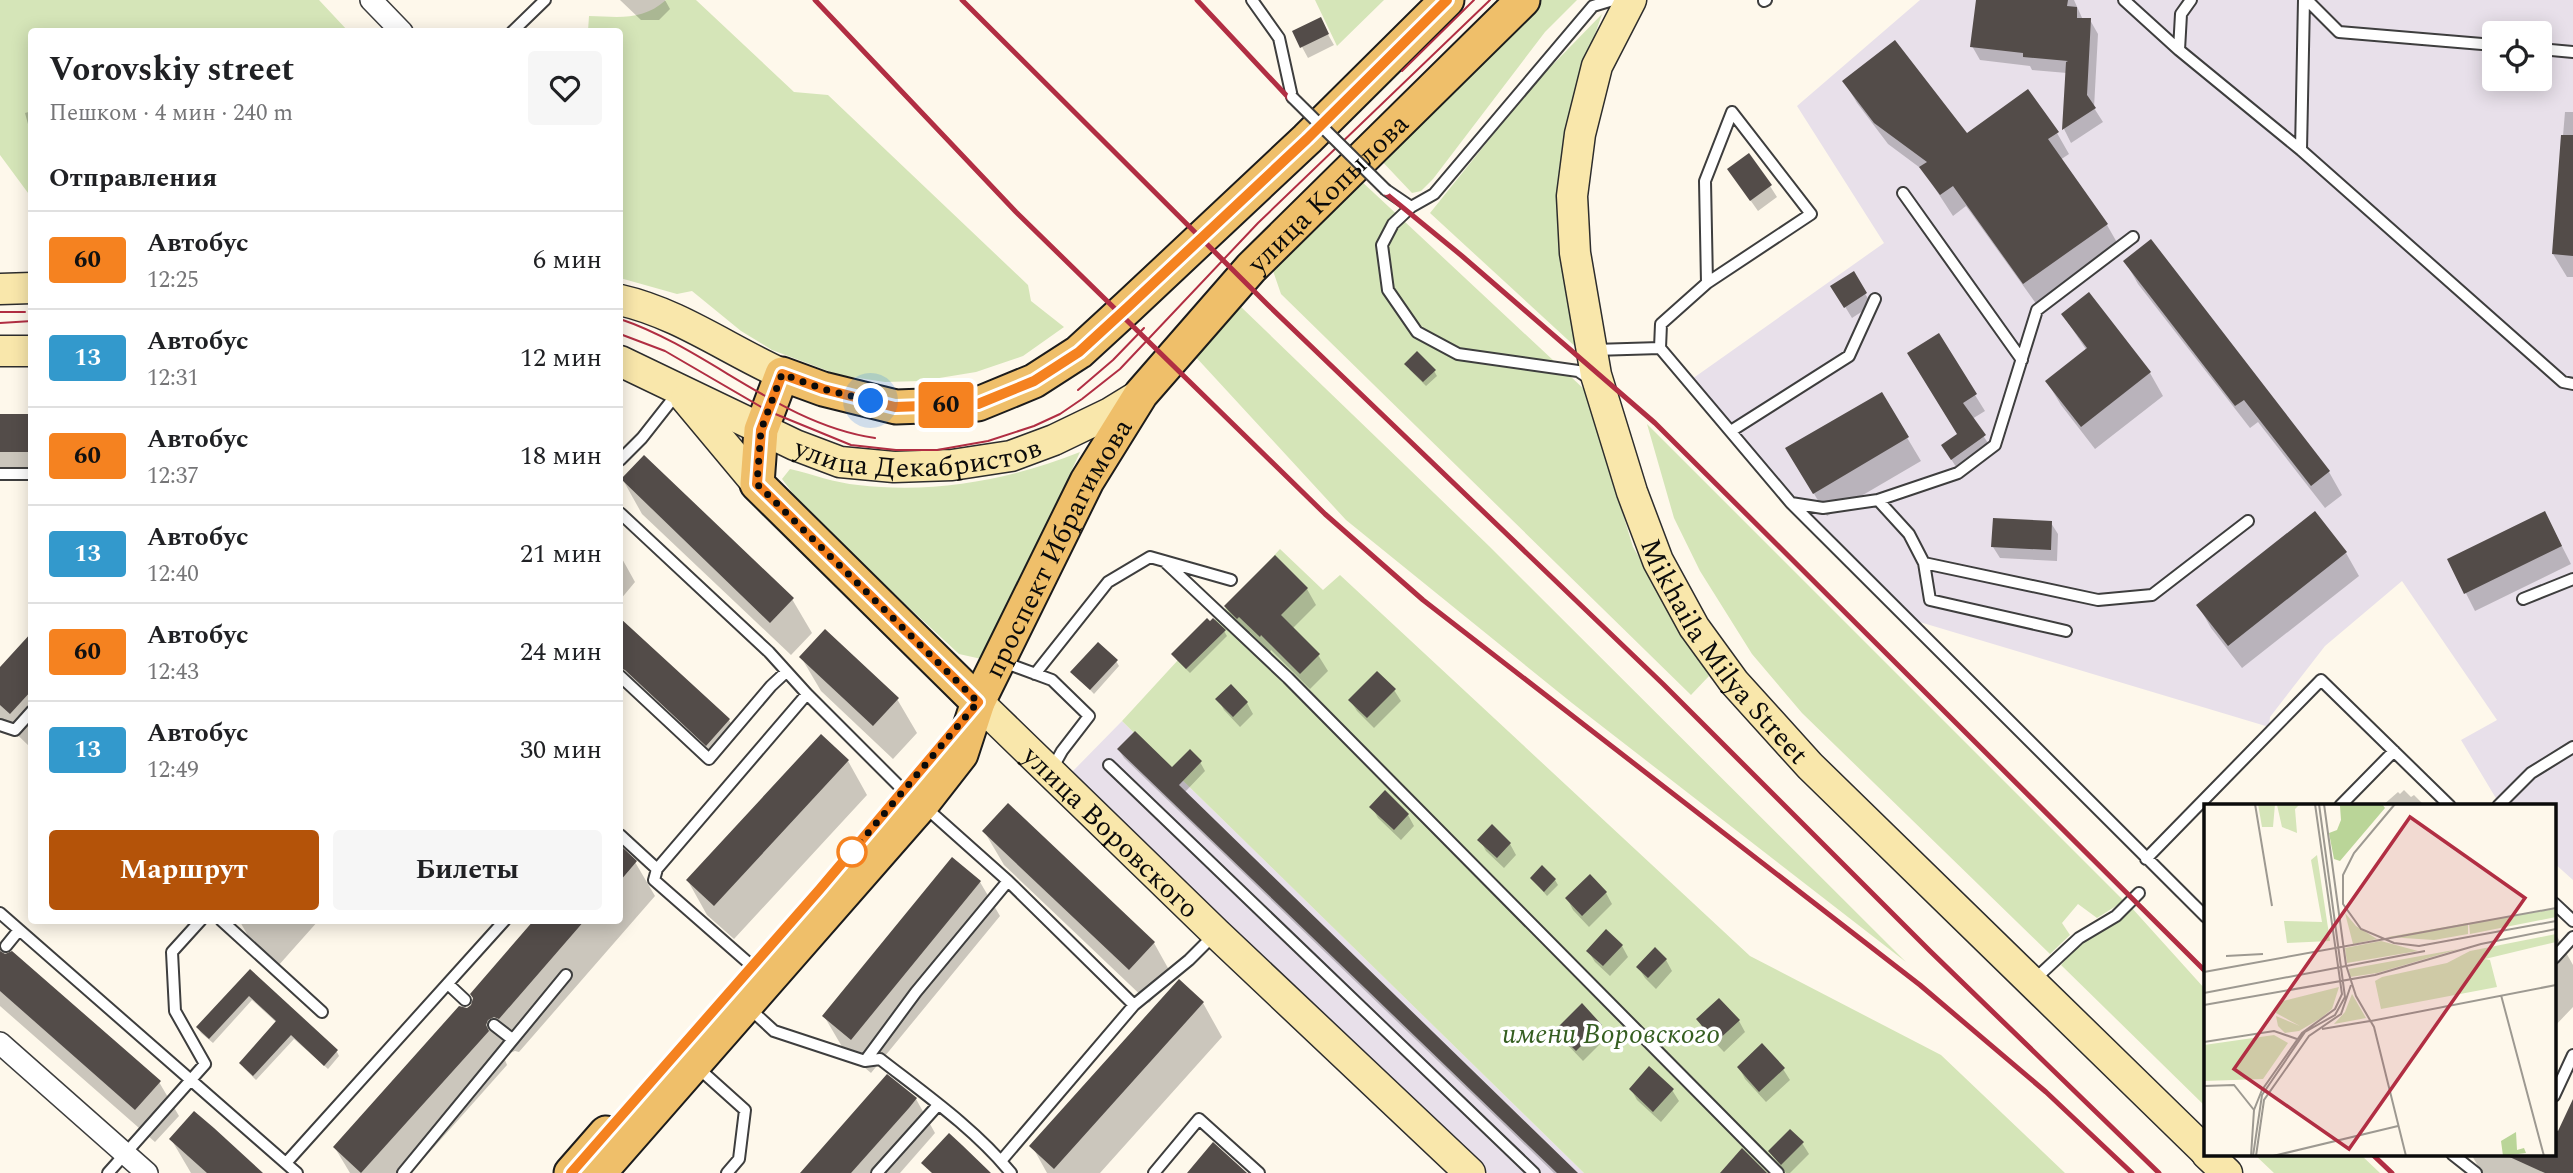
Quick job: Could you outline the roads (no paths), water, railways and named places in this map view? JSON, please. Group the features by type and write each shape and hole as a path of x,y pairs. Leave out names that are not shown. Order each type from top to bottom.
{"main road":[{"name":"улица Копылова","path":"1374,73 1447,0"},
{"name":"улица Копылова","path":"1141,394 1251,268 1523,0"},
{"name":"Mikhaila Milya Street","path":"1631,0 1597,66 1580,134 1572,196 1575,253 1591,350 1632,492 1658,561 1694,627 1734,682 1801,757 2204,1151"},
{"name":"улица Декабристов","path":"623,301 638,304 693,327 754,362 823,389 895,407 978,404 1034,381 1079,352 1374,73"},
{"path":"0,289 28,288"},
{"path":"0,351 28,351"},
{"name":"улица Декабристов","path":"623,363 761,430 840,462 894,467 952,465 1011,456 1054,440 1141,394"},
{"path":"757,484 761,430 782,374"},
{"name":"улица Воровского","path":"679,391 757,484 978,702 1458,1166"},
{"name":"проспект Ибрагимова","path":"599,1173 746,1006 913,798 978,702 1087,481 1141,394"},
{"name":"проспект Ибрагимова","path":"571,1173 752,966 913,798"},
{"name":"Mikhaila Milya Street","path":"2209,1156 2227,1173"}],"street":[{"path":"371,0 398,28"},
{"path":"0,1043 147,1173"}],"lane":[{"path":"516,28 545,0"},
{"path":"1252,0 1279,38 1292,97 1386,190 1411,207"},
{"path":"1600,385 1578,371 1458,354 1416,332 1388,290 1382,245 1393,224 1411,207 1434,194 1593,6 1613,0"},
{"path":"2124,0 2179,50 2301,149 2563,382 2573,384"},
{"path":"2179,50 2181,14 2191,0"},
{"path":"2301,149 2305,0"},
{"path":"2305,0 2339,32 2482,44"},
{"path":"2552,50 2573,52"},
{"path":"1707,282 1705,181 1732,112 1811,215 1707,282 1661,324 1660,348 1791,503 2204,915"},
{"path":"1903,193 2022,360"},
{"path":"1791,503 1823,508 1878,500 1958,473 1995,445 2037,310 2133,237"},
{"path":"1731,431 1849,356 1875,299"},
{"path":"1591,350 1660,348"},
{"path":"623,457 642,438 679,391"},
{"path":"0,474 28,474"},
{"path":"1878,500 1909,534 1924,563 1930,600 2066,631"},
{"path":"623,516 769,652 807,694 913,798 1008,881 1134,1005"},
{"path":"1924,563 2098,600 2152,595 2248,521"},
{"path":"1035,674 1108,582 1150,557 1231,580"},
{"path":"1164,561 1288,678 1779,1173"},
{"path":"2523,599 2573,579"},
{"path":"999,660 1052,680 1089,716 1062,751 1051,772"},
{"path":"623,679 709,759 786,672"},
{"path":"2146,859 2321,680 2448,804"},
{"path":"752,966 654,880 657,869 807,694"},
{"path":"0,725 15,730 28,715"},
{"path":"2500,804 2531,773 2573,747"},
{"path":"2342,804 2394,751"},
{"path":"1109,765 1534,1173"},
{"path":"623,838 657,869"},
{"path":"865,1062 916,992 1008,881"},
{"path":"2031,982 2079,938 2116,916 2139,893"},
{"path":"2556,904 2573,921"},
{"path":"0,913 296,1173"},
{"path":"108,1173 127,1155 205,1064 175,1011 172,952 197,924"},
{"path":"225,924 322,1012"},
{"path":"286,1163 501,924"},
{"path":"6,946 19,930"},
{"path":"1001,1161 1134,1005 1189,960 1216,933"},
{"path":"2556,956 2573,937"},
{"path":"403,1173 566,975"},
{"path":"448,984 465,1000"},
{"path":"746,1006 774,1031 865,1062 880,1059 938,1105 1011,1173"},
{"path":"494,1024 512,1040"},
{"path":"2556,1092 2573,1055"},
{"path":"694,1064 745,1110 739,1159 727,1173"},
{"path":"877,1173 938,1105"},
{"path":"1154,1173 1199,1119 1259,1173"},
{"path":"2455,1156 2476,1173"}],"tram line":[{"path":"1402,71 1474,0"},
{"path":"623,335 665,351 768,411 851,445 896,450 937,450 988,441 1034,426 1060,414 1120,369 1258,223 1490,0"},
{"path":"0,312 25,312"},
{"path":"623,320 684,348 808,418 840,430 875,438"},
{"path":"0,323 28,321"},
{"path":"1078,390 1144,328"}],"railway":[{"path":"815,0 1016,212 1325,514 1423,600 1920,985 2046,1092 2132,1173"},
{"path":"962,0 1268,305 1663,684 1930,951 2159,1173"},
{"path":"1197,0 1286,95 1390,197 1655,423 2204,970"},
{"path":"2374,1156 2392,1173"}],"park label":[{"name":"имени Воровского","path":"1611,1033"}]}
